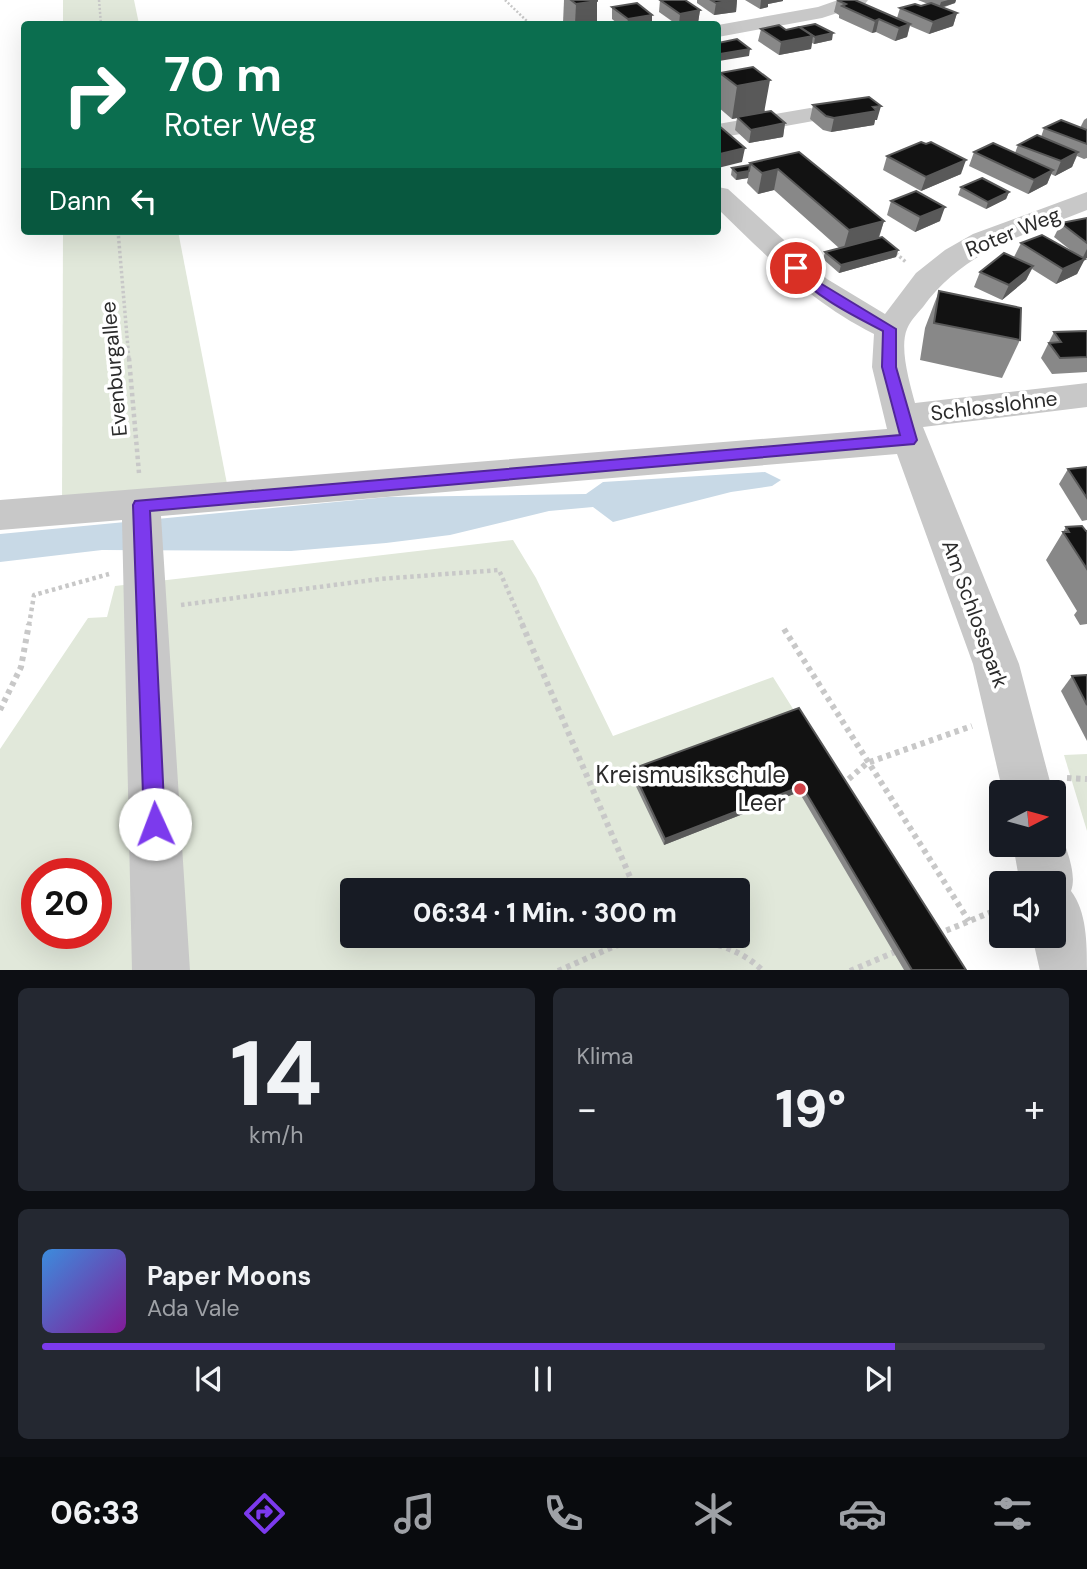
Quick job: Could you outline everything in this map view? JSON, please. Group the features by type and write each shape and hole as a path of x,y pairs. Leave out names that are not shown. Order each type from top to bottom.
{"street":[{"path":"721,30 822,12 858,0"},
{"path":"721,130 810,115"},
{"path":"0,515 141,505 905,428 889,367 890,329 857,313 816,286 721,198"},
{"name":"Roter Weg","path":"890,329 927,279 955,256 983,240 1087,200"},
{"name":"Schlosslohne","path":"905,428 1087,395"},
{"name":"Am Schlosspark","path":"905,428 996,664 1025,780"},
{"path":"141,505 161,970"},
{"path":"1063,948 1069,970"}],"path":[{"path":"99,0 101,21"},
{"path":"505,0 527,21"},
{"name":"Evenburgallee","path":"118,235 141,505"},
{"path":"887,246 927,279"},
{"path":"0,710 21,667 34,595 78,581 145,588 294,589 453,572 499,570 630,878"},
{"path":"784,629 969,921"},
{"path":"841,786 867,763 1010,715"},
{"path":"933,936 989,913"},
{"path":"852,970 909,946"},
{"path":"560,970 610,948"},
{"path":"727,948 756,962 762,970"}],"shaded area":[{"path":"63,0 134,0 138,21 63,21"},
{"path":"63,235 179,235 228,489 62,504"},
{"path":"513,540 536,578 613,736 773,677 957,970 0,970 0,749 88,618 107,617 115,586"},
{"path":"1087,754 1087,831 1064,755"}],"water":[{"path":"765,472 781,480 772,486 731,492 613,522 593,507 549,511 450,535 386,543 291,551 102,550 0,562 0,534 388,497 586,494 603,482"}],"building":[{"path":"571,0 597,0 597,1 576,4"},
{"path":"660,0 685,0 700,10 680,14"},
{"path":"711,0 733,0 716,3"},
{"path":"837,0 855,0 910,24 899,28 879,19 875,21 842,6 846,4"},
{"path":"637,3 652,15 628,19 612,7"},
{"path":"931,3 957,13 933,22 900,8 915,4 921,6"},
{"path":"815,24 833,33 815,37 800,27"},
{"path":"779,25 786,30 799,27 813,36 781,42 761,29"},
{"path":"737,39 750,49 721,54 721,42"},
{"path":"753,67 770,80 737,86 721,73"},
{"path":"869,97 881,106 873,107 877,111 834,118 826,116 813,105"},
{"path":"771,111 785,123 751,130 737,117"},
{"path":"1061,120 1087,130 1087,144 1044,128"},
{"path":"721,128 745,148 721,154"},
{"path":"1037,135 1078,152 1061,161 1018,145"},
{"path":"921,142 931,142 966,160 926,177 887,156"},
{"path":"993,143 1053,170 1034,180 974,152"},
{"path":"799,152 884,221 849,230 778,169 762,173 750,163"},
{"path":"750,165 749,171 737,173 732,168"},
{"path":"982,178 1009,192 988,202 961,187"},
{"path":"916,191 945,207 920,217 891,201"},
{"path":"1087,218 1087,243 1061,223"},
{"path":"1042,235 1085,259 1063,269 1021,243"},
{"path":"882,237 898,250 841,265 825,252"},
{"path":"1004,253 1033,266 1009,285 980,272"},
{"path":"939,291 1021,308 1020,340 934,323"},
{"path":"1087,331 1087,357 1060,358 1049,343 1061,342 1054,332"},
{"path":"1087,467 1087,498 1068,469"},
{"path":"1082,526 1087,531 1087,569 1063,532 1069,532 1066,527"},
{"path":"1087,675 1087,705 1072,676"},
{"path":"799,708 966,970 912,970 802,786 665,839 632,769"}],"place":[{"name":"Kreismusikschule Leer","path":"800,789"}],"route":[{"path":"155,824 141,505 909,440 889,367 890,329 857,313 816,286 796,268"}]}
